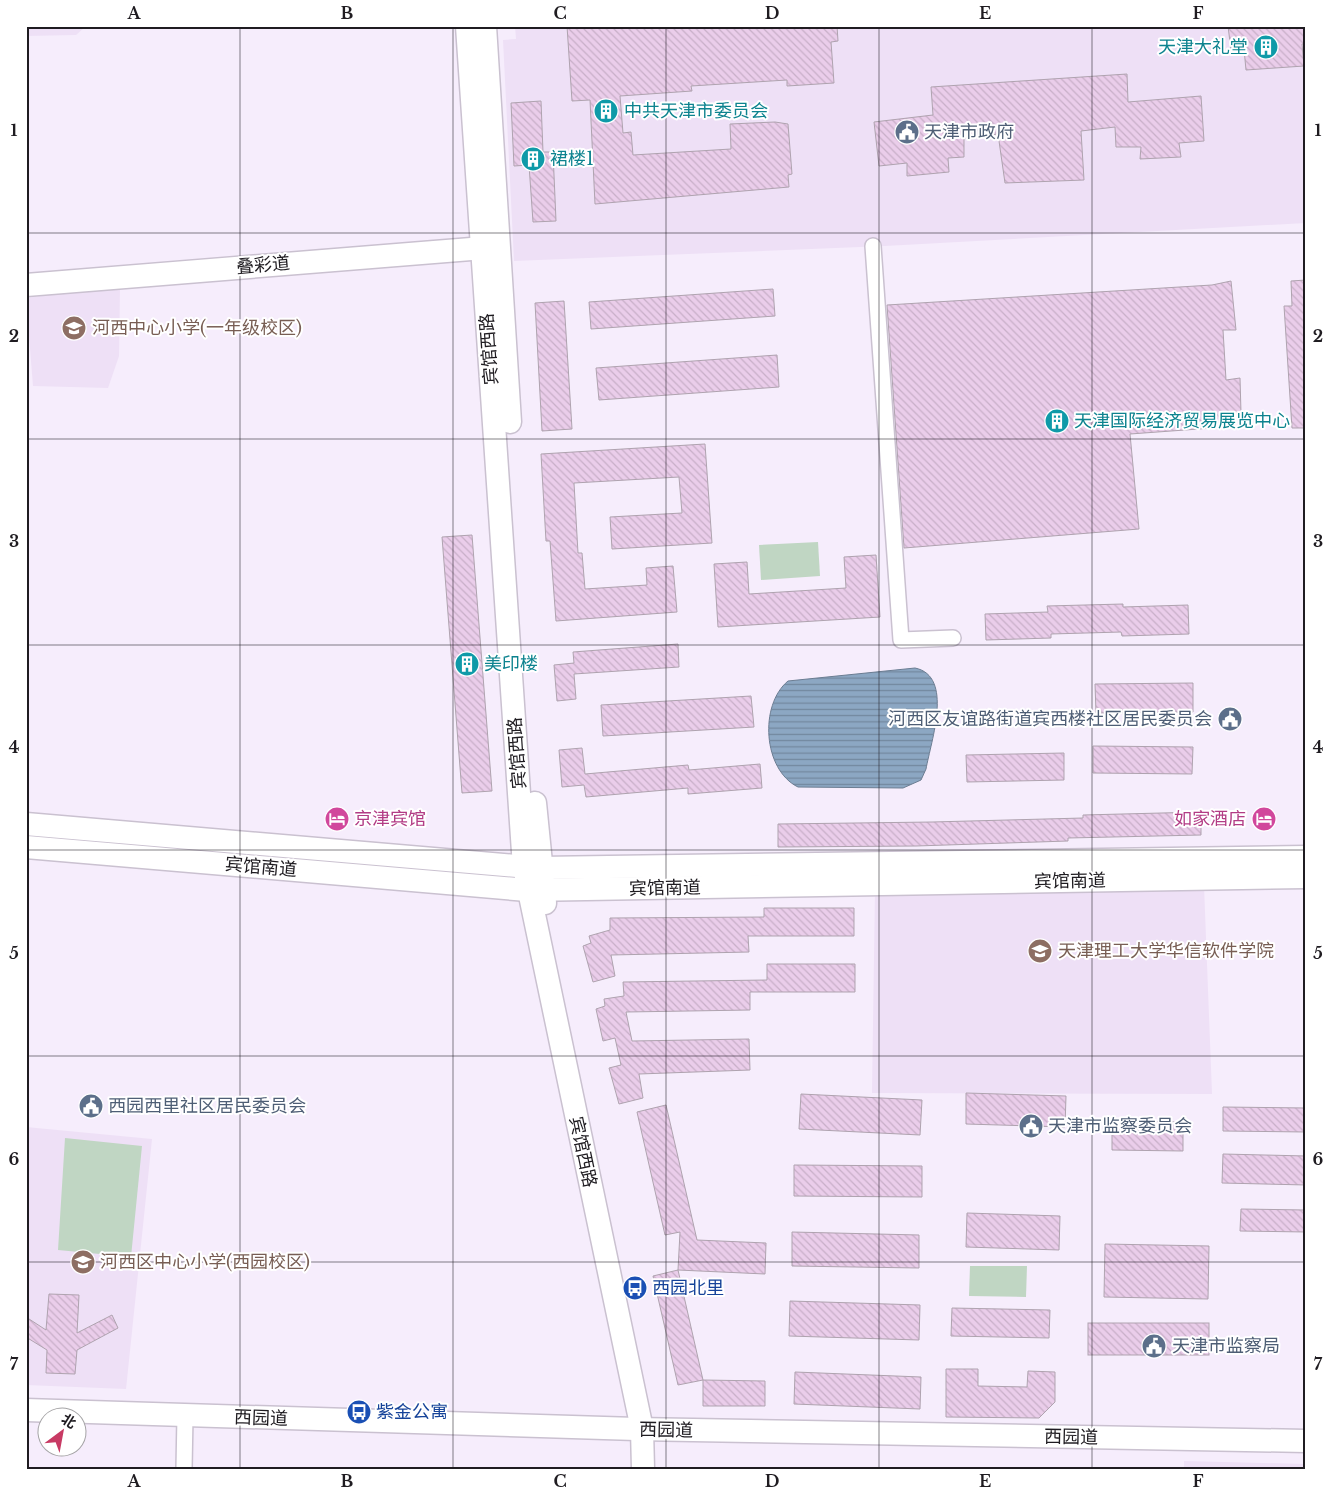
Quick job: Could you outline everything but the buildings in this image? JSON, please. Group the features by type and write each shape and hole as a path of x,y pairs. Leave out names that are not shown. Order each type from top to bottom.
{"main road":[{"name":"宾馆西路","path":"467,26 490,247 532,867 535,890 575,1062 641,1392"},
{"name":"宾馆西路","path":"485,26 490,247"},
{"name":"叠彩道","path":"26,285 490,247"},
{"name":"宾馆南道","path":"26,824 532,867 1306,857"},
{"name":"宾馆南道","path":"26,846 535,890 1306,877"},
{"path":"641,1392 646,1406 644,1469"},
{"path":"607,1434 626,1420 641,1392"},
{"name":"西园道","path":"26,1410 185,1422"},
{"name":"西园道","path":"88,1423 185,1422 607,1434 646,1432 1306,1441"},
{"path":"646,1432 658,1469"},
{"name":"西园道","path":"646,1432 1306,1453"}],"street":[{"path":"873,246 901,640 953,638"},
{"path":"184,1469 185,1422"}],"shaded area":[{"path":"26,26 86,26 76,35 26,36"},
{"name":"天津市政府","path":"515,26 1306,26 1306,223 885,246 514,261 503,40 516,39"},
{"name":"河西中心小学(一年级校区)","path":"120,286 119,356 108,388 33,386 26,298"},
{"name":"天津理工大学华信软件学院","path":"1204,886 1212,1094 872,1093 875,891"},
{"name":"河西区中心小学(西园校区)","path":"26,1127 152,1139 126,1389 26,1385"},
{"path":"1184,1461 1306,1464 1306,1469 1184,1469"}],"green space":[{"path":"818,542 820,576 761,580 759,545"},
{"path":"65,1138 142,1146 131,1257 58,1250"},
{"path":"970,1266 1027,1266 1026,1297 969,1296"}],"water":[{"path":"915,668 927,673 934,683 937,696 935,727 926,769 921,780 903,788 798,787 786,779 778,767 772,752 769,737 769,721 772,705 788,681"}],"place":[{"name":"天津大礼堂","path":"1266,47"},
{"name":"中共天津市委员会","path":"606,111"},
{"name":"天津市政府","path":"907,132"},
{"name":"裙楼1","path":"533,159"},
{"name":"河西中心小学(一年级校区)","path":"74,328"},
{"name":"天津国际经济贸易展览中心","path":"1057,421"},
{"name":"美印楼","path":"467,664"},
{"name":"河西区友谊路街道宾西楼社区居民委员会","path":"1230,719"},
{"name":"京津宾馆","path":"337,819"},
{"name":"如家酒店","path":"1264,819"},
{"name":"天津理工大学华信软件学院","path":"1040,951"},
{"name":"西园西里社区居民委员会","path":"91,1106"},
{"name":"天津市监察委员会","path":"1031,1126"},
{"name":"河西区中心小学(西园校区)","path":"83,1262"},
{"name":"西园北里","path":"635,1288"},
{"name":"天津市监察局","path":"1154,1346"},
{"name":"紫金公寓","path":"359,1412"}]}
